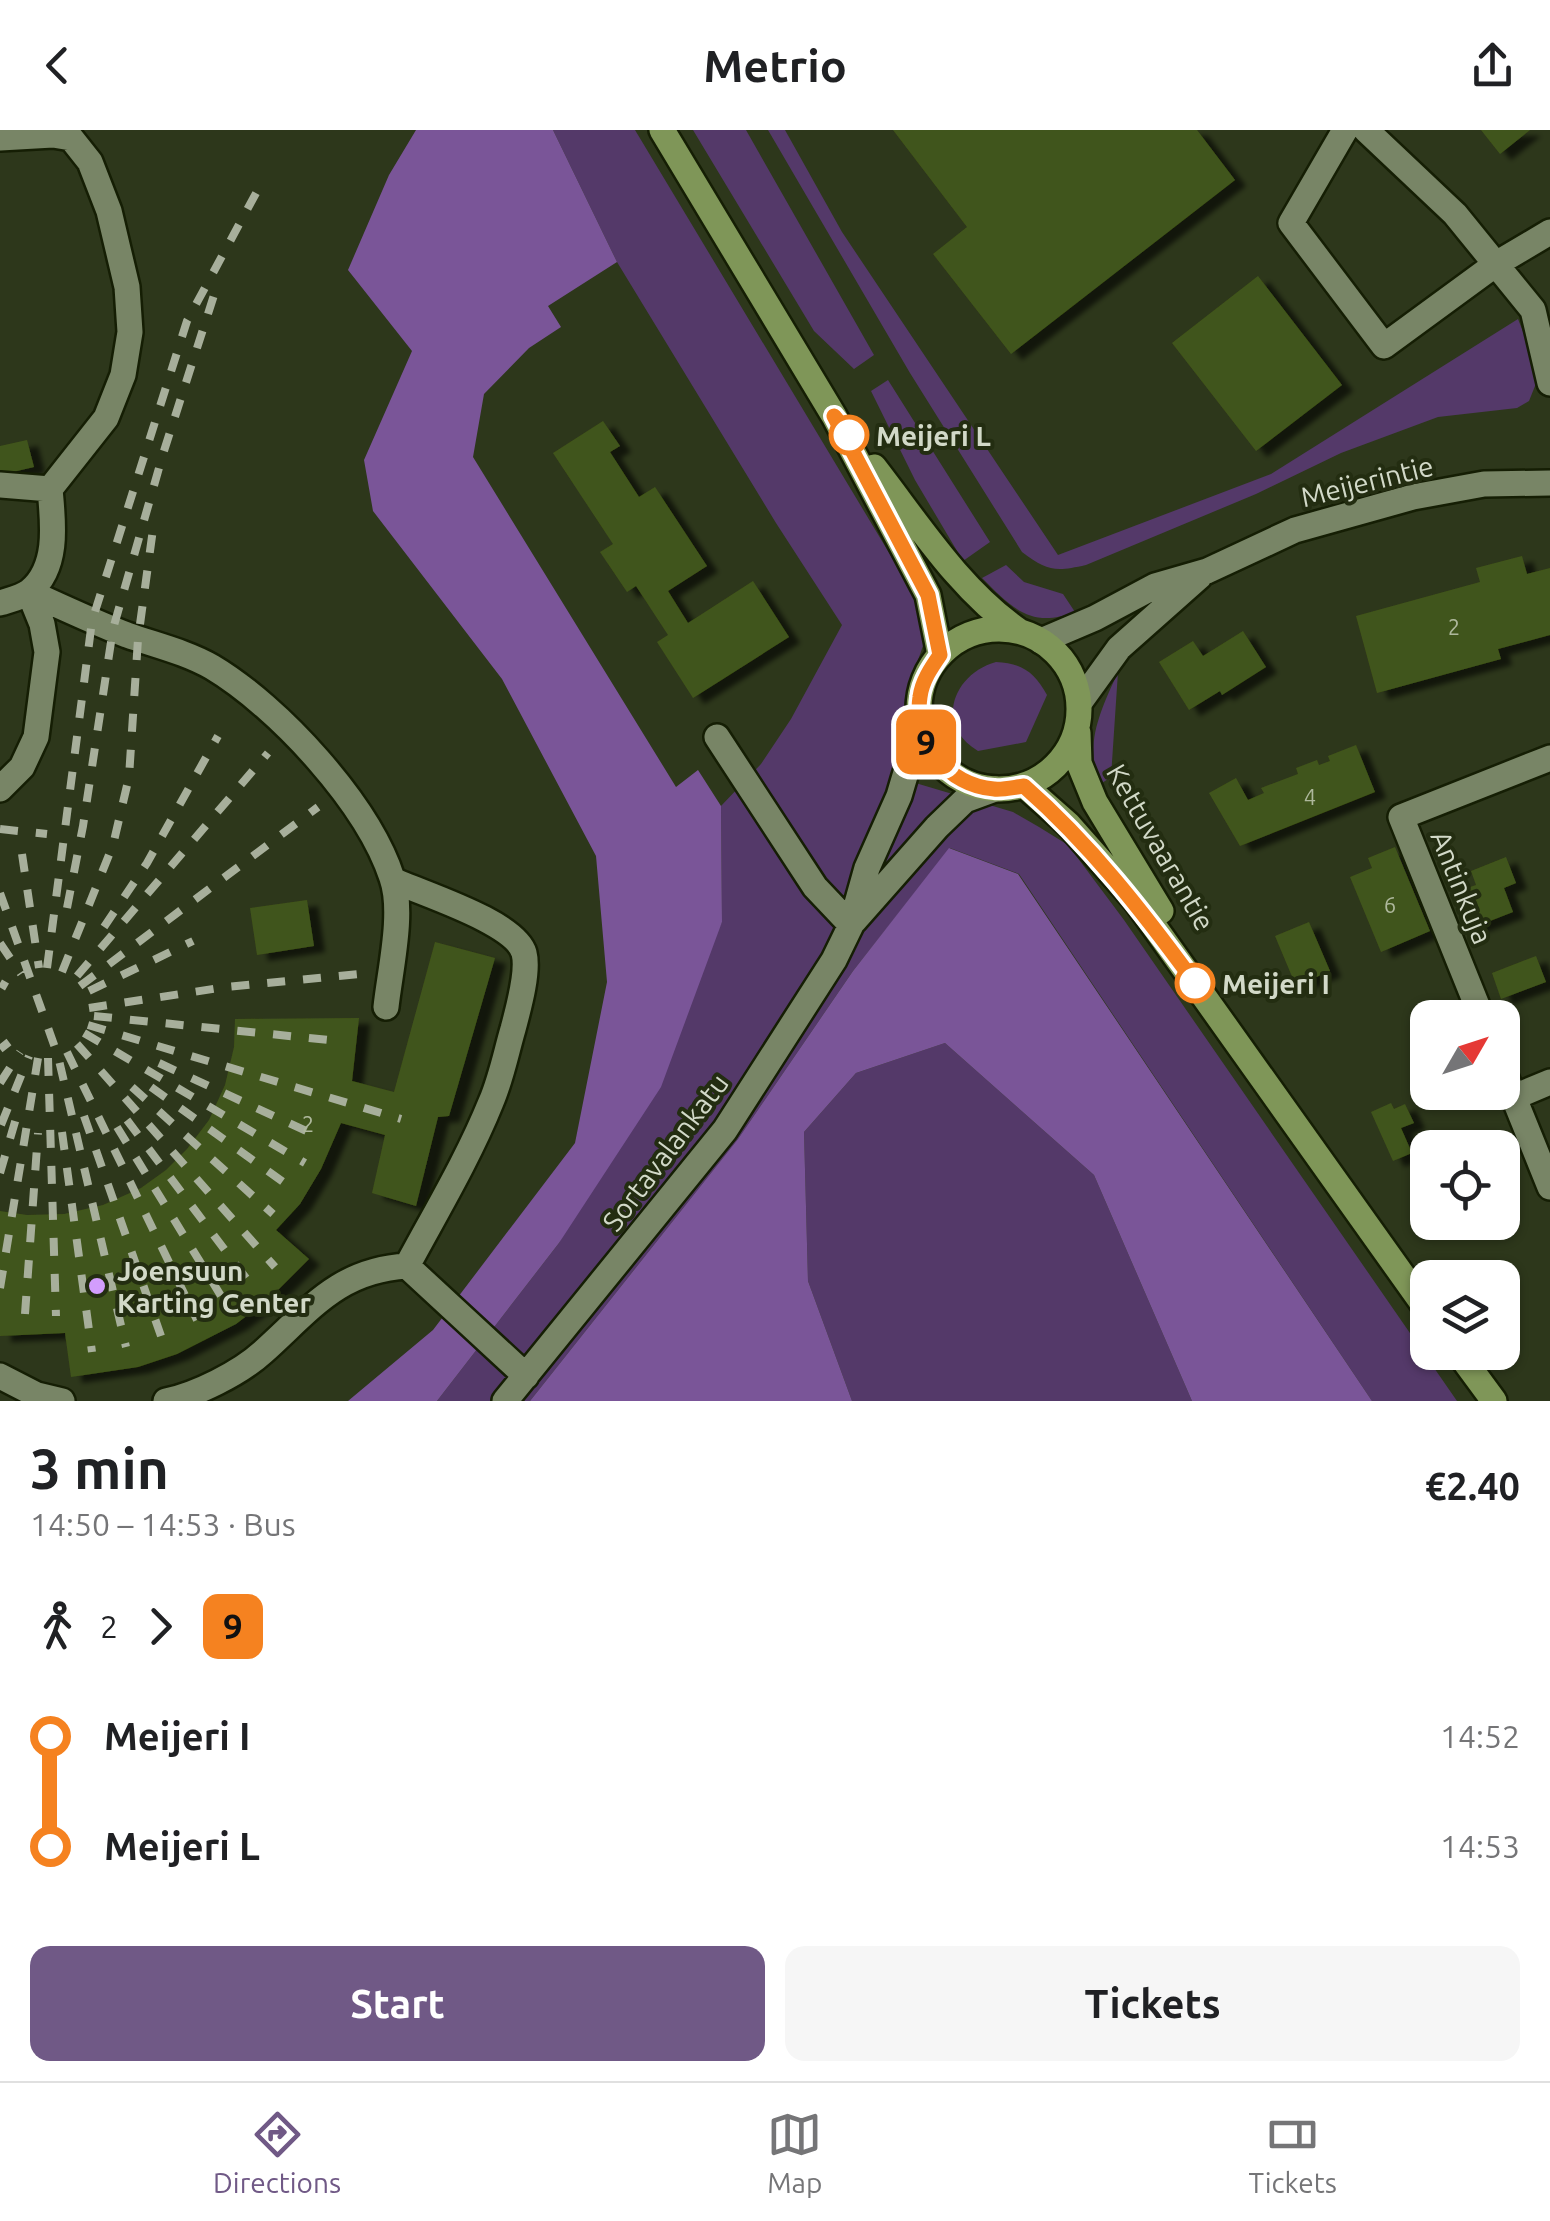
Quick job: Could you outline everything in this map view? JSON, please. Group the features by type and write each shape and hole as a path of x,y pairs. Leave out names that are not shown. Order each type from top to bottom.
{"main road":[{"path":"662,130 834,416 928,595 940,655"},
{"path":"834,416 990,611 1030,636 1060,656 1073,676 1079,715 1066,755 1044,776 1024,786 994,789 969,784 948,772 930,750 920,726 920,698 927,674 940,655 966,636 996,628 1030,636"},
{"name":"Kettuvaarantie","path":"1079,715 1079,763 1094,802 1310,1142"},
{"name":"Kettuvaarantie","path":"1024,786 1068,824 1136,902 1410,1285"},
{"path":"1471,1370 1494,1401"}],"street":[{"path":"1345,130 1291,223 1384,346 1496,264 1550,232"},
{"path":"1366,130 1454,214 1533,310 1548,348 1550,382"},
{"path":"0,138 71,138 90,162 109,211 127,286 130,332 122,375 106,418 50,489 54,524 47,569 29,592 0,604"},
{"name":"Meijerintie","path":"1030,636 1095,618 1155,586 1207,571 1296,530 1413,497 1484,484 1550,483"},
{"path":"0,486 50,489"},
{"name":"Meijerintie","path":"1079,715 1120,648 1207,571"},
{"path":"0,789 22,767 36,737 47,652 42,624 29,592"},
{"path":"29,592 92,621 210,666 276,716 317,758 343,791 393,880 396,920 386,1006"},
{"name":"Sortavalankatu","path":"506,1401 725,1130 834,960 899,796 920,726"},
{"path":"717,737 815,887 851,925"},
{"name":"Antinkuja","path":"1475,1000 1401,817 1550,758"},
{"name":"Sortavalankatu","path":"851,925 965,800 994,789"},
{"path":"393,880 489,918 513,937 524,953 521,998 492,1100 460,1170 407,1266"},
{"path":"1520,1094 1550,1082"},
{"path":"1519,1110 1550,1187"},
{"path":"166,1401 190,1396 261,1354 298,1316 340,1284 383,1268 407,1266 526,1376"},
{"path":"0,1376 38,1395 62,1401"}],"shaded area":[{"path":"416,130 553,130 617,262 548,306 561,327 529,348 484,394 473,457 676,787 698,770 721,806 722,922 661,1087 559,1243 437,1401 348,1401 433,1330 575,1143 607,982 596,856 502,679 373,511 364,460 412,351 348,270 389,175"},
{"path":"553,130 635,130 912,591 925,640 906,695 892,776 1013,812 1068,845 1410,1333 1410,1370 1436,1370 1457,1401 1372,1401 1019,874 950,848 853,971 738,1139 530,1401 437,1401 559,1243 722,922 721,806 761,764 791,719 842,625 617,262"},
{"path":"693,130 746,130 874,355 854,369 814,331"},
{"path":"768,130 785,130 842,232 1058,555 1271,474 1518,319 1535,362 1535,386 1529,401 1517,408 1438,417 1341,453 1256,494 1086,565 1059,569 1045,566 1022,552 910,373"},
{"path":"888,380 990,542 963,561 915,480 871,391"},
{"path":"1006,565 1024,582 1063,594 1075,612 1046,618 1023,613 982,578"},
{"path":"996,662 1027,671 1047,695 1026,742 978,751 956,728 954,701 969,677"},
{"path":"1118,672 1111,777 1099,785 1093,755 1096,727"},
{"path":"949,848 1018,874 1372,1401 1192,1401 1094,1175 945,1043 856,1073 804,1132 808,1281 852,1401 530,1401 738,1139 853,971"},
{"path":"945,1043 1094,1175 1192,1401 852,1401 808,1281 804,1132 856,1073"}],"building":[{"path":"893,130 1197,130 1235,180 1011,354 933,254 967,227"},
{"path":"1481,130 1530,130 1500,154"},
{"path":"1258,276 1342,385 1256,451 1172,343"},
{"path":"603,421 620,446 610,452 639,497 655,487 707,566 668,591 688,623 753,581 789,637 693,698 657,642 668,635 636,586 627,592 600,552 613,544 553,453"},
{"path":"27,440 34,467 0,475 0,446"},
{"path":"1522,556 1527,574 1550,568 1550,635 1498,649 1501,659 1377,693 1356,616 1480,582 1476,568"},
{"path":"1243,631 1266,667 1189,710 1159,662 1193,641 1203,656"},
{"path":"1356,745 1375,792 1240,846 1209,793 1236,778 1248,800 1264,793 1261,788 1298,774 1296,768 1317,760 1319,765 1330,761 1328,756"},
{"path":"1395,847 1430,931 1381,952 1350,877 1372,868 1368,858"},
{"path":"1506,857 1516,883 1504,888 1513,912 1472,928 1458,891 1476,885 1471,871"},
{"path":"307,900 314,946 257,955 250,908"},
{"path":"1309,922 1330,971 1296,986 1275,936"},
{"path":"435,942 495,958 449,1116 438,1117 416,1206 372,1193 385,1135 341,1123 300,1204 276,1230 309,1259 269,1299 236,1324 177,1354 138,1367 71,1377 65,1333 0,1336 0,1211 64,1214 103,1205 141,1188 166,1170 209,1120 225,1085 234,1047 235,1019 359,1018 352,1081 394,1092"},
{"path":"1536,956 1546,982 1501,999 1492,973"},
{"path":"1391,1103 1394,1109 1405,1104 1414,1123 1401,1128 1410,1154 1393,1161 1371,1112"}],"railway":[{"path":"47,968 92,621 187,321 262,182"},
{"path":"67,908 113,629 215,292"},
{"path":"62,972 113,845 129,777 138,639 153,529"},
{"path":"104,927 147,863 218,736"},
{"path":"77,976 268,753"},
{"path":"80,986 318,807"},
{"path":"0,829 47,834"},
{"path":"22,854 39,968"},
{"path":"0,893 58,1056 126,1347"},
{"path":"89,991 193,941"},
{"path":"0,943 21,974"},
{"path":"89,1008 226,987 359,974"},
{"path":"0,983 7,987"},
{"path":"94,1016 338,1041"},
{"path":"88,1025 401,1119"},
{"path":"84,1033 305,1163"},
{"path":"0,1049 9,1042"},
{"path":"77,1044 275,1267"},
{"path":"0,1083 20,1052"},
{"path":"67,1052 197,1320"},
{"path":"1,1125 29,1056"},
{"path":"0,1288 38,1058"},
{"path":"48,1058 56,1316"},
{"path":"159,1063 317,1136"},
{"path":"132,1087 273,1214"},
{"path":"151,1087 290,1187"},
{"path":"0,1173 17,1115"},
{"path":"84,1116 161,1336"},
{"path":"127,1120 252,1286"},
{"path":"117,1127 226,1304"},
{"path":"62,1132 92,1352"},
{"path":"25,1314 38,1133"}],"bus line":[{"name":"9","path":"849,435 834,416 928,595 940,655 927,674 920,698 920,726 930,750 948,772 969,784 994,789 1024,786 1068,824 1136,902 1195,983"}],"place":[{"name":"Meijeri L","path":"849,435"},
{"name":"Meijeri I","path":"1195,983"},
{"name":"Joensuun Karting Center","path":"97,1286"}]}
